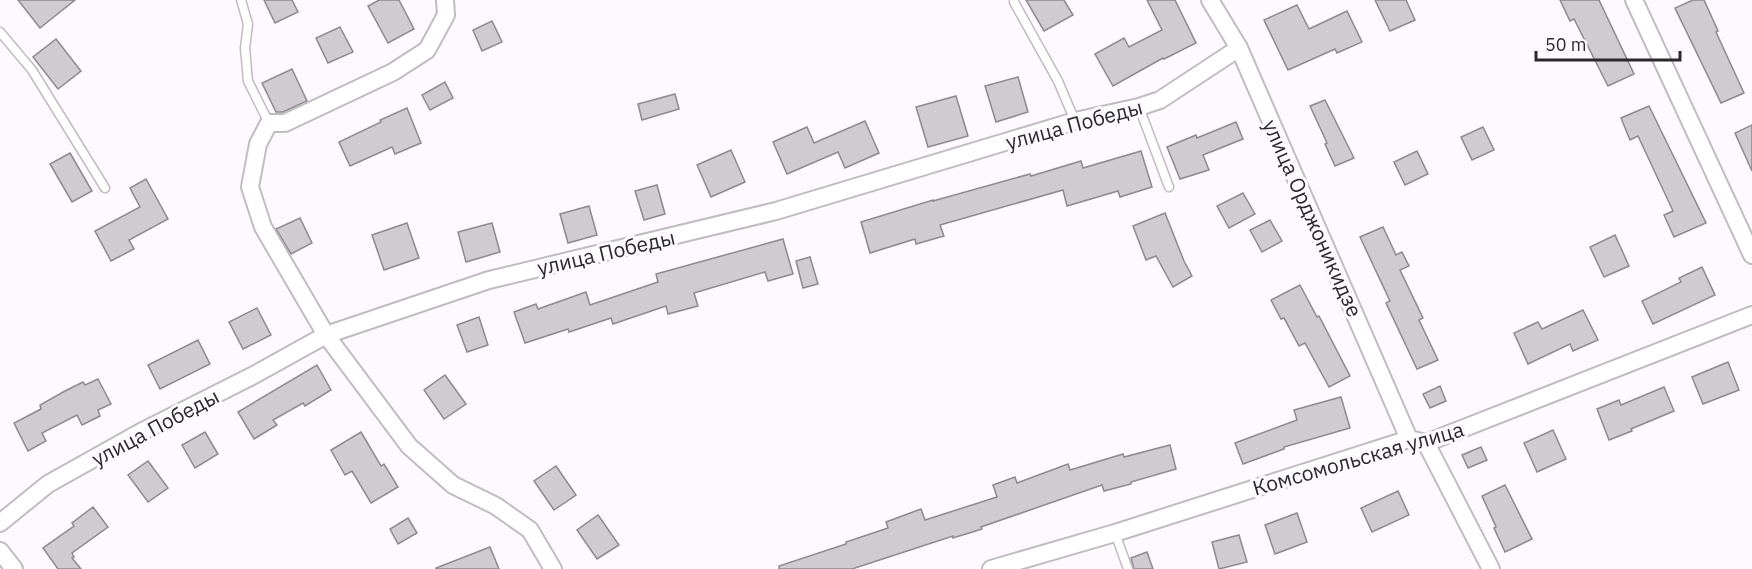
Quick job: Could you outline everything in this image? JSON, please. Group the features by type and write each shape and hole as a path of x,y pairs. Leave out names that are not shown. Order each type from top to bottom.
{"street":[{"path":"445,0 446,15 428,50 393,72 285,123 269,123 258,144 250,187 263,227 326,335 409,446 453,485 496,506 530,530 553,569"},
{"name":"улица Орджоникидзе","path":"1210,0 1239,48 1418,441 1491,569"},
{"path":"1634,0 1752,255"},
{"name":"улица Победы","path":"0,523 48,484 141,432 254,375 326,335 489,280 776,211 1075,121 1160,100 1239,48"},
{"name":"Комсомольская улица","path":"991,569 1418,441 1752,315"},
{"path":"0,551 14,569"}],"lane":[{"path":"241,0 245,7 248,24 245,48 248,81 269,123"},
{"path":"1014,2 1058,81 1075,121"},
{"path":"0,32 32,70 105,188"},
{"path":"1139,106 1169,187"},
{"path":"1115,533 1128,569"}],"building":[{"path":"18,0 75,0 40,28"},
{"path":"264,0 292,0 298,12 275,23"},
{"path":"379,0 399,0 414,29 388,43 368,6"},
{"path":"1026,0 1064,0 1073,15 1044,31"},
{"path":"1147,0 1175,0 1196,43 1163,58 1113,86 1095,54 1124,38 1129,47 1162,30"},
{"path":"1375,0 1406,0 1415,20 1390,31"},
{"path":"1560,0 1599,0 1634,74 1608,86 1574,19 1570,21"},
{"path":"1693,0 1704,0 1744,93 1721,103 1675,8"},
{"path":"1297,5 1309,29 1347,11 1362,42 1337,53 1335,49 1288,70 1264,20"},
{"path":"492,21 502,42 482,51 473,30"},
{"path":"340,27 353,52 328,63 316,38"},
{"path":"56,39 81,71 58,89 33,57"},
{"path":"292,69 307,101 283,112 276,112 262,83"},
{"path":"1018,77 1028,112 996,122 985,86"},
{"path":"445,82 453,98 430,110 422,95"},
{"path":"675,94 679,109 642,120 638,104"},
{"path":"956,96 968,136 928,147 916,107"},
{"path":"1325,100 1354,158 1335,166 1310,106"},
{"path":"1649,106 1706,223 1674,237 1664,215 1673,211 1638,136 1630,140 1621,118"},
{"path":"407,108 421,143 395,154 392,147 350,166 339,142"},
{"path":"865,121 879,153 845,168 838,152 787,174 773,142 807,127 814,143"},
{"path":"1236,122 1243,139 1203,155 1209,170 1180,179 1167,147"},
{"path":"1752,125 1752,171 1735,133"},
{"path":"1483,127 1494,150 1472,160 1461,137"},
{"path":"731,150 745,182 711,197 697,165"},
{"path":"1141,151 1152,187 1120,197 1118,191 1067,206 1063,190 940,225 944,236 916,244 915,239 870,253 861,222 933,200 1081,161 1083,168"},
{"path":"1417,151 1428,174 1405,185 1394,162"},
{"path":"70,153 92,191 72,202 50,164"},
{"path":"146,179 168,219 129,240 134,249 111,261 95,231 140,207 130,188"},
{"path":"657,185 665,214 644,220 635,191"},
{"path":"1243,193 1255,214 1229,228 1217,206"},
{"path":"589,206 597,235 568,243 560,214"},
{"path":"1165,213 1192,276 1173,287 1156,256 1146,260 1133,226"},
{"path":"300,218 312,243 291,254 276,229"},
{"path":"1270,220 1282,241 1262,252 1250,230"},
{"path":"407,223 419,258 384,270 372,235"},
{"path":"492,223 500,252 466,262 458,232"},
{"path":"1383,227 1396,255 1402,252 1409,266 1400,270 1423,318 1419,320 1438,360 1417,369 1386,303 1390,301 1360,237"},
{"path":"1615,235 1629,266 1604,277 1590,247"},
{"path":"783,239 793,274 768,281 765,272 694,293 698,306 668,314 666,306 613,324 611,318 525,343 514,312 536,304 538,309 586,292 590,305 658,282 656,274"},
{"path":"810,257 818,284 803,288 796,261"},
{"path":"1702,267 1715,295 1653,324 1642,301 1681,282 1679,278"},
{"path":"1300,285 1350,376 1329,387 1305,343 1299,346 1271,300"},
{"path":"257,308 271,335 243,349 229,322"},
{"path":"1583,310 1598,340 1573,351 1570,344 1528,364 1514,333 1538,322 1542,329"},
{"path":"479,317 488,345 467,352 457,325"},
{"path":"198,340 210,364 160,389 148,365"},
{"path":"1728,362 1739,390 1703,404 1692,377"},
{"path":"317,365 331,390 305,406 303,403 273,420 277,425 254,439 238,412"},
{"path":"445,375 466,404 444,419 424,390"},
{"path":"98,379 111,404 98,410 100,416 82,425 77,415 42,433 46,441 28,451 14,423 41,409 40,405 65,391 83,382 85,385"},
{"path":"1440,386 1446,401 1430,408 1423,394"},
{"path":"1664,387 1674,411 1609,440 1597,409 1619,400 1621,405"},
{"path":"1341,397 1350,428 1284,447 1284,449 1243,464 1235,443 1297,420 1294,410"},
{"path":"1553,430 1566,459 1537,472 1524,443"},
{"path":"205,432 218,454 195,468 182,445"},
{"path":"361,432 381,466 384,464 398,487 371,503 352,471 345,475 331,450"},
{"path":"1170,445 1176,469 1131,482 1131,484 1104,491 1102,485 981,527 982,529 953,538 953,536 852,569 779,569 779,566 888,528 886,522 921,509 925,520 997,497 993,485 1015,477 1017,483 1068,464 1070,470 1123,454 1124,457"},
{"path":"1481,447 1487,460 1468,468 1462,455"},
{"path":"148,461 168,488 148,502 128,475"},
{"path":"556,466 576,495 554,510 534,481"},
{"path":"1505,485 1532,539 1505,552 1482,496"},
{"path":"1398,491 1409,515 1372,532 1361,508"},
{"path":"93,507 108,527 72,553 74,557 72,558 81,569 58,569 43,548 74,526 72,523"},
{"path":"1297,513 1307,542 1275,554 1265,525"},
{"path":"598,515 619,545 597,559 577,530"},
{"path":"408,518 417,533 398,544 390,529"},
{"path":"1239,535 1247,562 1219,569 1212,542"},
{"path":"490,547 499,569 436,569 436,568"},
{"path":"1147,552 1153,569 1134,569 1131,558"}]}
